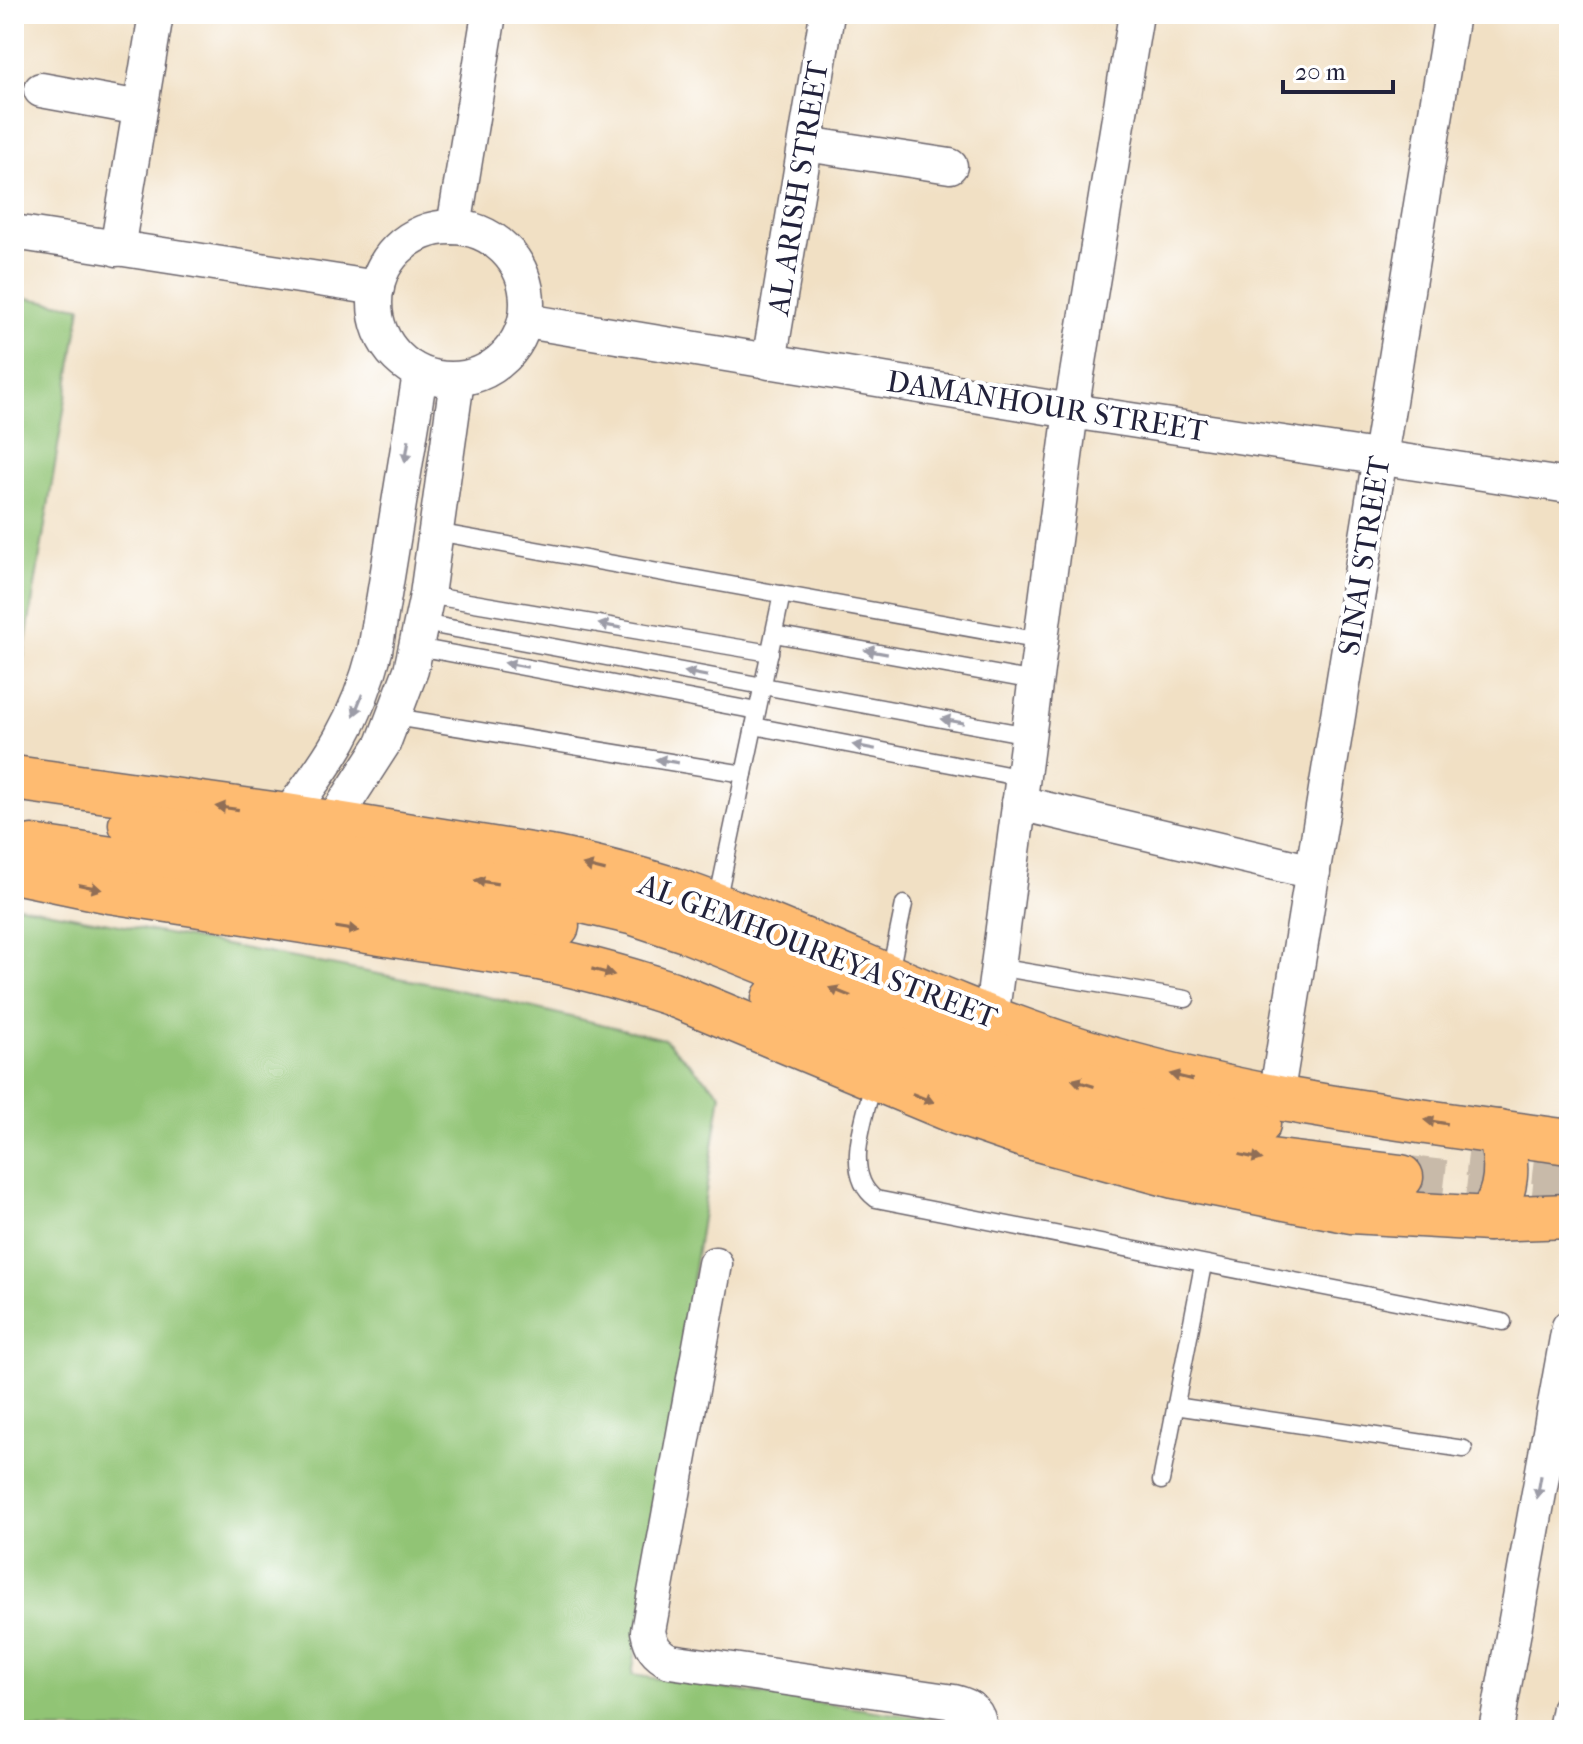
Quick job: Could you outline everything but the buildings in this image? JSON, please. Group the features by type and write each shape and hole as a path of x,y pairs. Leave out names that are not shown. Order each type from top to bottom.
{"highway":[{"name":"AL GEMHOUREYA STREET","path":"14,778 287,816 555,859 636,879 716,906 991,1019 1130,1064 1276,1097 1569,1142"},
{"path":"14,803 588,901 631,912 688,931 981,1049 1122,1095 1255,1124 1404,1162 1262,1160 1112,1125 971,1079 677,960 628,942 583,931 535,921 14,844"},
{"path":"14,871 125,893 574,964 670,993 874,1078 1023,1135 1174,1176 1351,1211 1489,1219 1569,1216"},
{"path":"1489,1219 1500,1203 1506,1175 1506,1160 1499,1132"}],"street":[{"path":"117,249 156,14"},
{"path":"454,227 489,14"},
{"name":"AL ARISH STREET","path":"769,362 827,14"},
{"path":"991,1019 1071,411 1136,14"},
{"name":"SINAI STREET","path":"1276,1097 1452,14"},
{"path":"41,90 140,108"},
{"path":"806,144 950,166"},
{"path":"454,227 491,237 512,257 525,283 528,302 526,321 508,355 476,376 457,380 420,374 402,362 388,347 379,329 375,309 377,288 384,268 396,250 413,237 433,229 454,227"},
{"path":"14,232 377,288"},
{"name":"DAMANHOUR STREET","path":"526,321 1071,411 1569,486"},
{"path":"287,816 334,752 352,720 365,687 375,651 420,374"},
{"path":"332,823 368,769 395,717 422,622 457,380"},
{"path":"1021,791 1313,872"},
{"path":"715,1264 648,1631 651,1644 659,1655 670,1661 954,1702 973,1709 979,1718 980,1730"},
{"path":"1496,1730 1569,1327"},
{"path":"1565,1730 1569,1708"}],"lane":[{"path":"436,532 1041,641"},
{"path":"716,906 782,594"},
{"path":"422,622 770,653"},
{"path":"422,622 1028,735"},
{"path":"422,622 1021,791"},
{"path":"774,634 1035,681"},
{"path":"395,717 744,774"},
{"path":"889,977 904,904"},
{"path":"998,967 1186,999"},
{"path":"874,1078 856,1161 866,1192 876,1199 1503,1322"},
{"path":"1161,1481 1203,1265"},
{"path":"1175,1406 1464,1449"}],"green space":[{"path":"14,296 81,307 18,689 14,688"},
{"path":"14,905 441,986 664,1039 721,1094 632,1675 971,1725 970,1730 14,1730"}],"tunnel":[{"path":"1468,1154 1569,1165"},
{"path":"1401,1177 1569,1197"}]}
